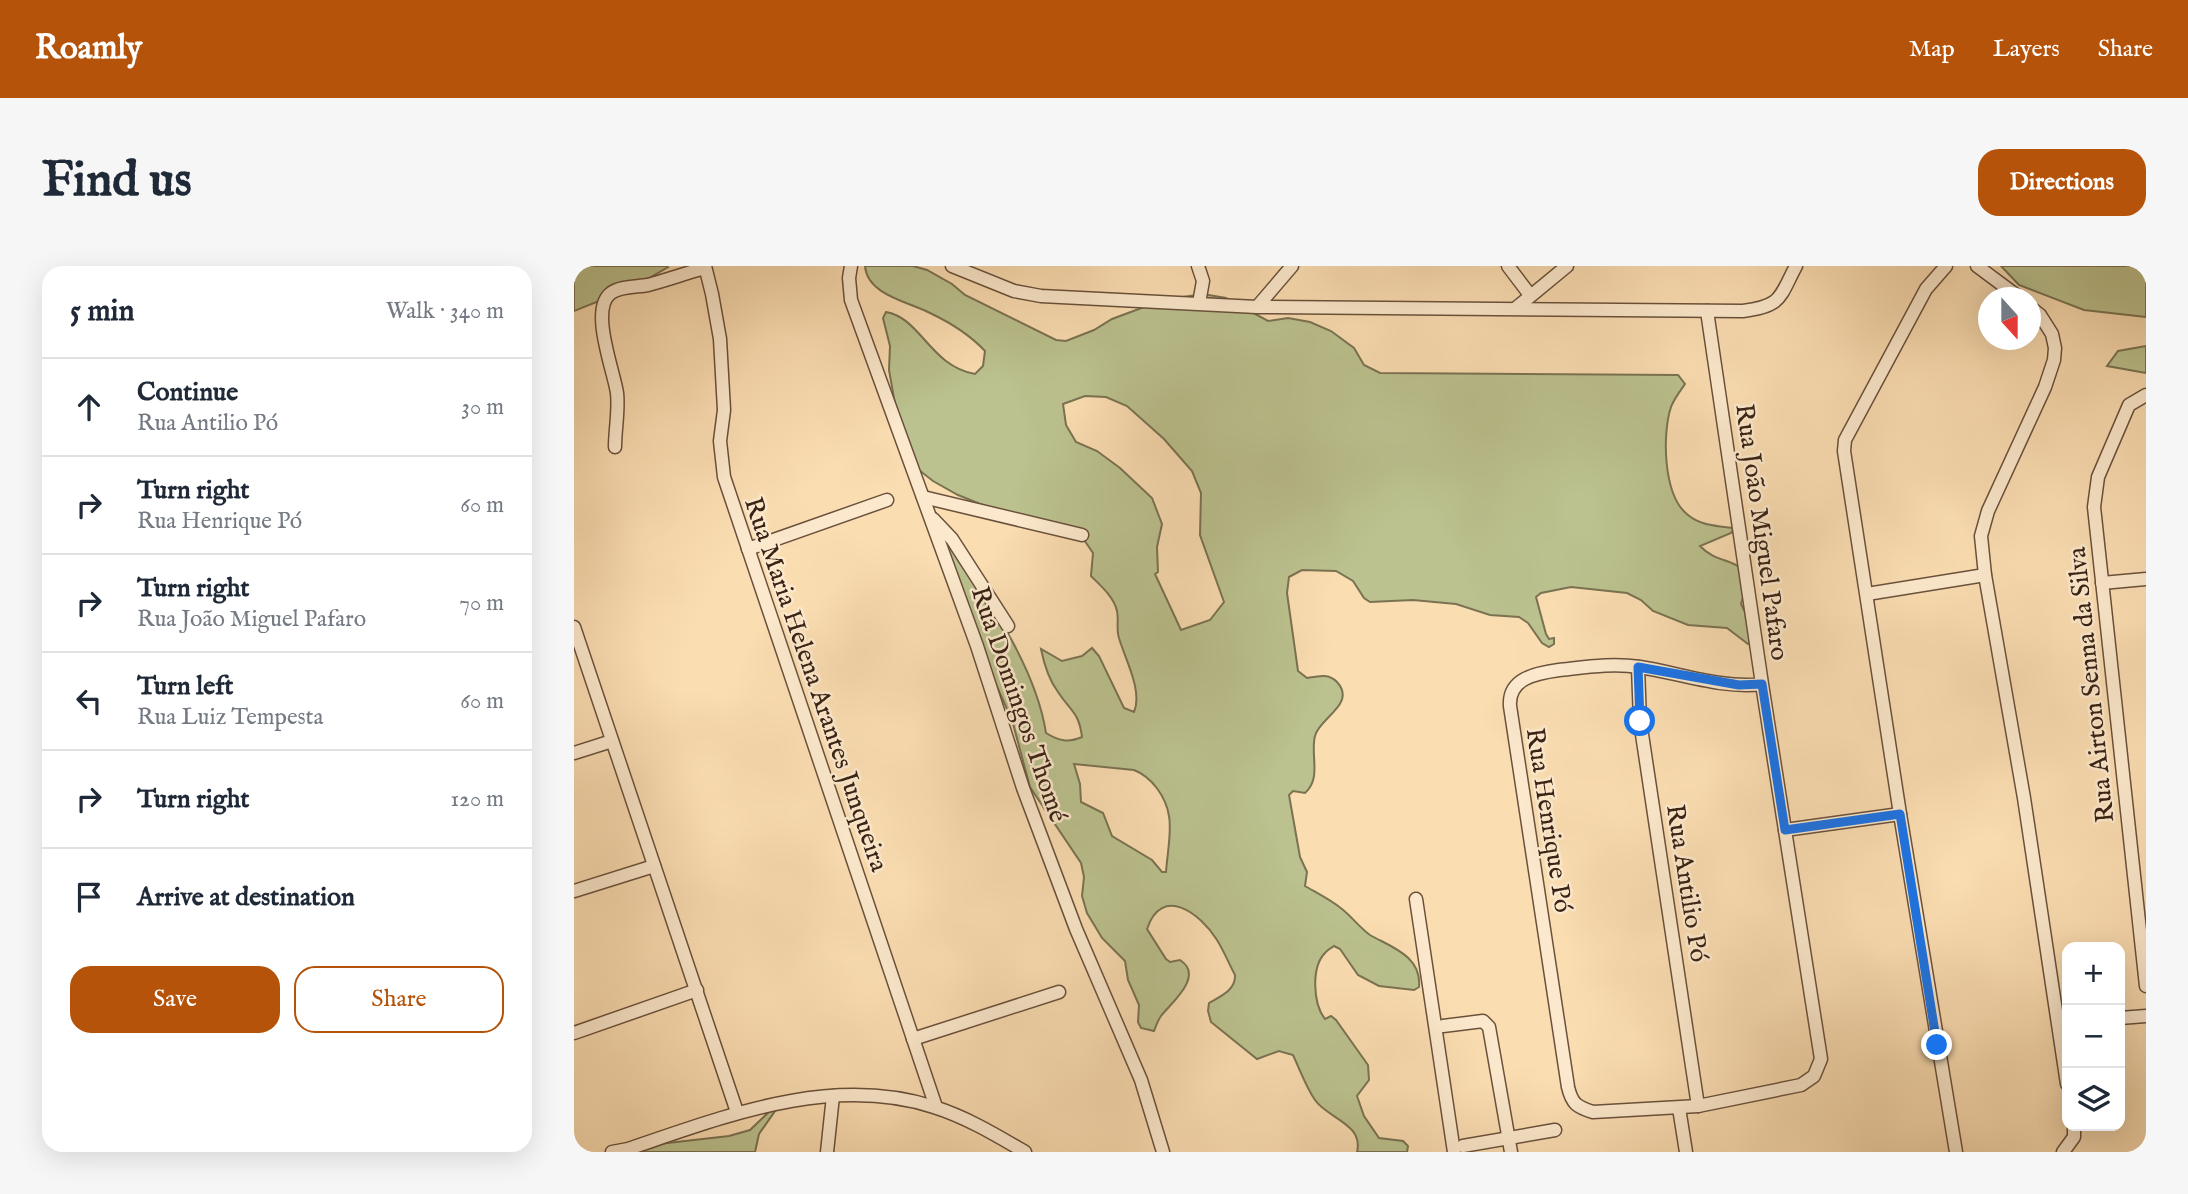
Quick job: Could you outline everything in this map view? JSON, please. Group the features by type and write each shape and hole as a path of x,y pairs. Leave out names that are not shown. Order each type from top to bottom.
{"street":[{"name":"Rua Domingos Thomé","path":"851,266 851,300 977,646 1023,788 1076,929 1141,1080 1163,1152"},
{"path":"952,266 1014,291 1080,299 1257,307 1707,311 1766,308 1783,294 1796,266"},
{"path":"1198,266 1203,281 1199,303"},
{"path":"1257,307 1292,266"},
{"path":"1508,266 1530,295"},
{"path":"1516,308 1567,266"},
{"path":"1946,266 1926,289 1845,440 1845,463 1956,1152"},
{"path":"1977,266 2005,287"},
{"path":"615,447 617,393 606,351 602,316 605,301 610,293 648,285 705,267"},
{"name":"Rua Maria Helena Arantes Junqueira","path":"705,267 720,338 724,410 720,441 724,477 936,1107"},
{"name":"Rua João Miguel Pafaro","path":"1679,1108 1801,1085 1814,1076 1821,1059 1707,311"},
{"path":"2041,317 2052,334 2054,360 2045,387 1988,511 1981,536 1985,575 2062,1022"},
{"name":"Rua Airton Senna da Silva","path":"2146,395 2129,405 2098,477 2094,507 2146,986"},
{"path":"923,497 1082,535"},
{"path":"748,550 887,500"},
{"path":"930,516 952,539 1008,626"},
{"path":"1867,594 1985,575"},
{"path":"2102,583 2146,579"},
{"path":"574,627 737,1112"},
{"name":"Rua Henrique Pó","path":"1679,1108 1593,1112 1578,1108 1571,1101 1509,698 1513,689 1534,673 1608,664 1739,685 1762,684"},
{"name":"Rua Antilio Pó","path":"1638,667 1640,721 1698,1106"},
{"path":"574,753 612,741"},
{"path":"1785,830 1900,814"},
{"path":"574,891 654,866"},
{"path":"1416,900 1458,1149 1555,1130"},
{"path":"574,1033 698,990"},
{"path":"913,1039 1059,992"},
{"path":"2125,1018 2146,1016"},
{"path":"1443,1026 1482,1021 1489,1027 1511,1152"},
{"path":"827,1152 833,1096"},
{"path":"612,1152 737,1112 778,1102 833,1096 898,1098 936,1107 989,1131 1013,1148 1025,1152"},
{"path":"1679,1108 1686,1152"},
{"path":"2063,1152 2074,1137 2074,1131"}],"green space":[{"path":"574,266 668,267 634,287 574,311"},
{"path":"865,266 913,266 927,270 965,295 1056,340 1066,341 1094,330 1112,319 1163,300 1203,294 1226,298 1268,321 1288,318 1310,322 1331,331 1354,348 1364,365 1380,373 1678,375 1685,384 1672,404 1668,419 1666,448 1669,480 1680,506 1693,519 1734,528 1731,533 1700,546 1718,558 1735,564 1745,576 1741,604 1755,638 1748,644 1727,628 1688,625 1653,611 1641,600 1627,593 1571,587 1541,593 1536,597 1546,634 1549,639 1554,638 1554,644 1549,647 1542,643 1528,623 1519,617 1490,615 1456,604 1413,600 1370,602 1364,598 1353,581 1336,571 1302,570 1289,577 1287,593 1298,671 1307,678 1323,676 1334,679 1342,690 1343,697 1315,736 1314,773 1310,787 1305,793 1293,791 1289,795 1300,857 1307,872 1305,886 1346,912 1370,935 1403,954 1416,967 1419,976 1419,987 1414,990 1379,986 1358,975 1340,949 1334,946 1320,959 1317,967 1316,995 1325,1019 1331,1016 1336,1020 1368,1065 1369,1080 1357,1096 1364,1116 1379,1138 1403,1141 1408,1146 1407,1152 1357,1152 1358,1142 1355,1135 1315,1100 1293,1055 1279,1051 1257,1059 1211,1022 1209,1003 1230,989 1235,975 1210,930 1192,913 1182,908 1162,908 1154,915 1147,929 1166,959 1170,962 1180,960 1187,966 1188,981 1160,1018 1154,1031 1141,1028 1138,1022 1139,1005 1128,980 1125,961 1102,938 1087,913 1082,896 1084,877 1081,863 1030,787 1012,720 985,660 942,530 1019,653 1040,706 1046,733 1055,738 1072,740 1082,737 1081,729 1077,717 1049,677 1041,649 1062,661 1082,656 1092,648 1099,656 1124,708 1134,712 1135,685 1118,635 1118,614 1113,601 1091,576 1093,553 1080,534 1010,516 958,495 933,481 910,463 898,421 889,370 890,346 883,318 886,312 908,323 947,362 960,369 975,374 983,366 985,351 966,334 944,320 881,291 868,276","holes":["1085,396 1106,397 1127,406 1164,439 1192,471 1201,493 1200,535 1224,602 1210,620 1181,630 1155,574 1158,572 1157,547 1162,524 1152,498 1097,451 1076,442 1066,425 1063,404","1074,764 1134,770 1152,783 1161,795 1170,822 1166,872 1162,872 1152,860 1112,836 1103,813 1081,802 1080,784"]},
{"path":"2001,266 2146,266 2146,317 2084,310 2041,293 2041,287 2019,285"},
{"path":"2146,346 2146,373 2107,366 2118,351"},
{"path":"774,1107 775,1111 759,1134 755,1152 643,1152 650,1145 729,1136 750,1130"}],"route":[{"path":"1640,721 1638,667 1739,685 1762,684 1785,830 1900,814 1937,1045"}]}
